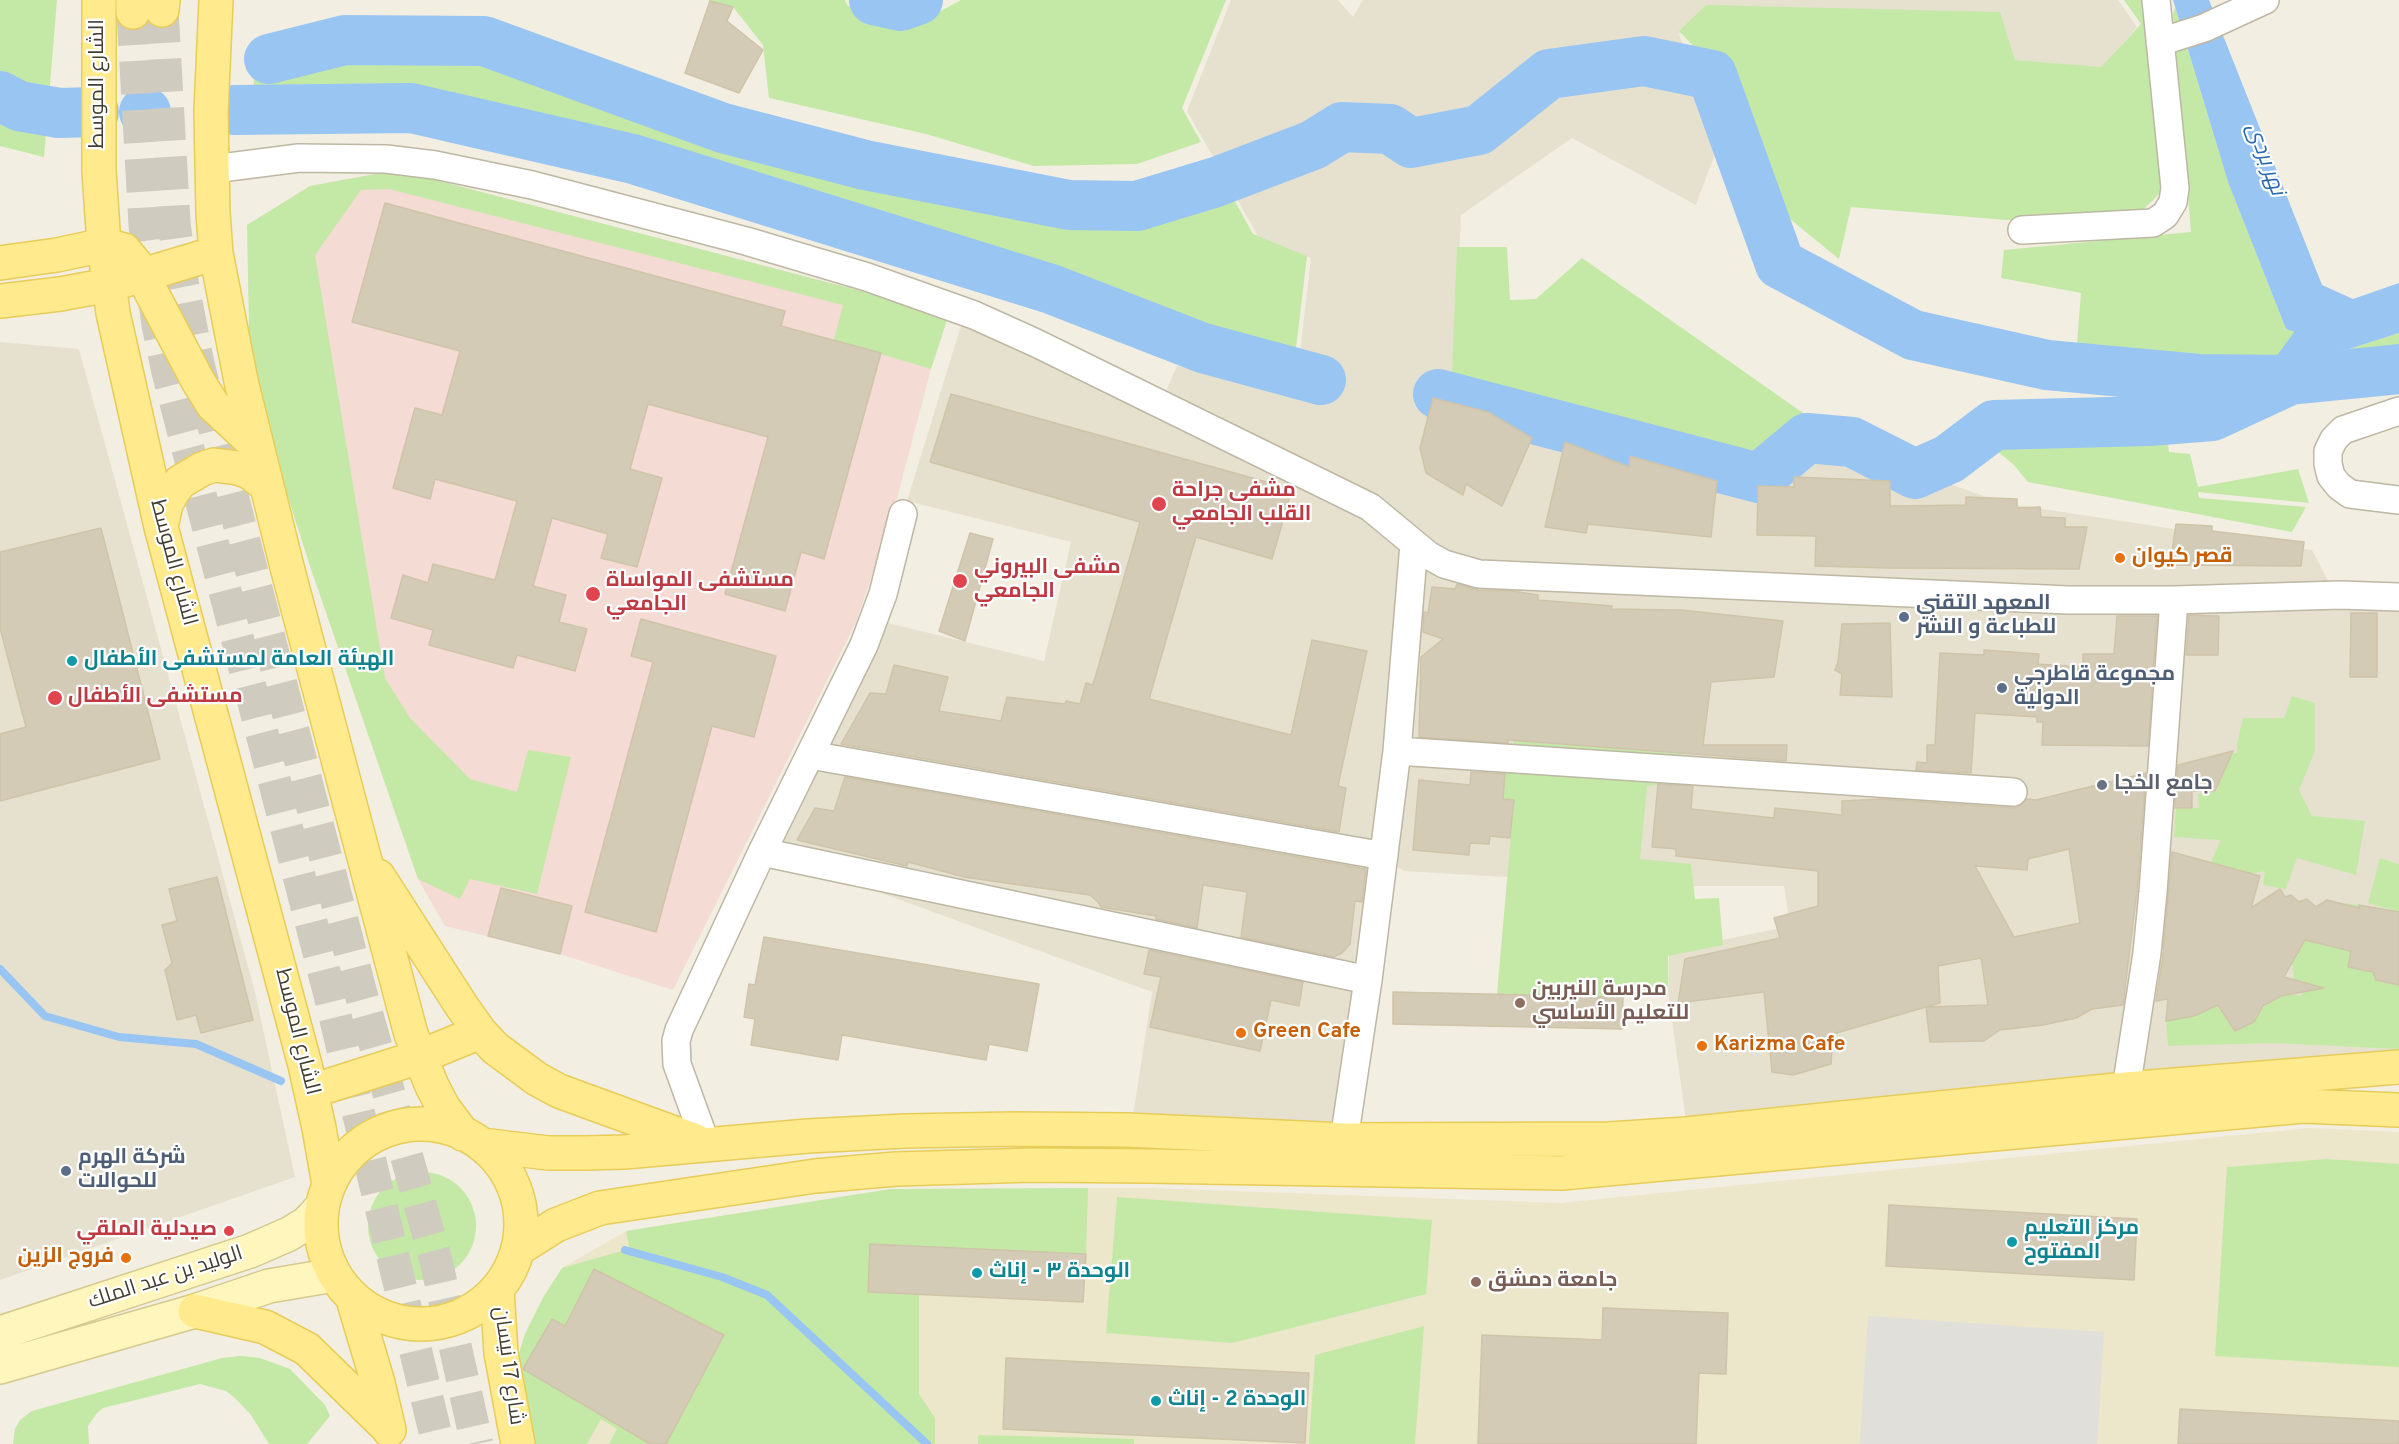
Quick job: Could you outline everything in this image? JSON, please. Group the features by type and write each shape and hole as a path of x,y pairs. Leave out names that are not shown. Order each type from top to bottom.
{"main road":[{"name":"الشارع الموسط","path":"99,0 99,171 104,245 124,368 161,526 312,1091 325,1196"},
{"path":"216,0 211,111 216,254 241,381 266,485 419,1057 443,1107 473,1139 499,1162 511,1181 519,1203 521,1226 518,1249 510,1270 497,1289 481,1305 461,1316 439,1323 416,1324 393,1320 372,1312 344,1287"},
{"path":"0,262 57,255 104,245 124,250 143,276 213,405 257,446"},
{"path":"0,301 109,285 216,254"},
{"path":"161,526 166,504 172,493 180,482 202,469 214,465 238,468 249,472 266,485"},
{"path":"362,850 480,1032 516,1065 559,1091 706,1144"},
{"path":"312,1091 419,1057 480,1032"},
{"path":"390,1436 378,1383 344,1287 327,1259 322,1242 325,1196 340,1166 356,1149 375,1136 396,1128 419,1125 441,1127 473,1139 549,1153 586,1153 905,1131 1015,1129 1126,1130 1344,1140 1608,1139 1686,1134 2126,1089 2399,1067"},
{"path":"518,1249 556,1225 578,1215 618,1204 815,1176 896,1170 1032,1165 1125,1165 1562,1173 2302,1106 2399,1110"},
{"name":"الوليد بن عبد الملك","path":"0,1333 259,1248 290,1234 306,1223 325,1196"},
{"name":"الوليد بن عبد الملك","path":"0,1367 195,1311 269,1286 344,1287"},
{"name":"شارع 17 نيسان","path":"497,1289 501,1353 518,1444"},
{"path":"195,1311 265,1327 307,1349 390,1436"}],"street":[{"path":"2022,230 2153,223 2165,215 2173,202 2175,188 2156,0"},
{"path":"2160,42 2204,28 2265,0"},
{"path":"213,169 256,162 310,158 386,159 435,165 563,193 867,277 974,315 1036,342 1370,507 1414,544 1444,564 1479,574 2057,600 2174,600 2340,595 2399,597"},
{"path":"2399,411 2343,430 2334,439 2328,451 2331,476 2350,494 2399,500"},
{"path":"706,1144 677,1065 676,1041 683,1019 871,627 895,552 903,514"},
{"path":"1344,1140 1368,980 1397,751 1414,544"},
{"path":"2126,1089 2147,953 2153,892 2174,600"},
{"path":"1397,751 2013,792"},
{"path":"810,755 1384,856"},
{"path":"762,852 1368,980"}],"shaded area":[{"path":"1231,0 1338,0 1353,17 1363,0 2118,0 2137,27 2099,70 2013,63 1707,9 1679,34 1717,148 1696,205 1572,138 1461,215 1453,393 1756,471 1803,433 2004,503 2312,550 2335,594 2399,594 2399,1062 1687,1128 1668,992 1669,951 1790,926 1784,886 1660,886 1404,871 1387,860 1348,1134 1132,1123 1152,992 772,853 884,622 1044,661 1071,542 907,501 963,319 1156,414 1177,366 1296,386 1311,258 1258,236 1187,111"},
{"name":"مستشفى المواساة الجامعي","path":"397,170 949,314 931,369 892,517 856,622 673,990 560,954 445,926 418,879 310,566 247,225 310,186"},
{"path":"0,342 79,349 255,992 295,1177 0,1280"},
{"name":"جامعة دمشق","path":"2309,1128 2399,1132 2399,1444 535,1444 516,1363 525,1334 544,1296 562,1268 626,1231 891,1189 1149,1188 1561,1203"},
{"path":"1868,1316 2104,1332 2097,1444 1860,1444"}],"green space":[{"path":"0,0 57,0 44,157 0,146"},
{"path":"707,0 845,0 847,5 904,31 961,0 1226,0 1182,108 1201,142 1137,164 1034,166 926,134 769,98 763,45 733,7"},
{"path":"2124,0 2152,0 2166,187 2134,219 2006,220 1851,207 1839,259 1785,215 1718,72 1679,31 1706,5 2000,12 2015,60 2101,67 2141,24"},
{"path":"2175,7 2228,182 2286,329 2346,350 2399,333 2399,356 2345,364 2128,362 2076,356 2081,293 2001,278 2004,250 2191,232 2173,14"},
{"path":"346,42 485,47 709,128 854,163 1064,209 1148,209 1223,180 1253,234 1307,256 1294,365 1054,277 641,149 409,99 253,93 254,79"},
{"path":"397,170 949,314 931,369 834,340 843,305 389,189 361,190 315,255 385,678 410,718 470,779 517,792 528,750 571,757 537,894 470,879 460,899 418,879 310,566 250,379 247,225 310,186"},
{"path":"1457,247 1507,247 1510,300 1536,299 1582,258 1833,434 1803,433 1757,471 1451,393"},
{"path":"2128,428 2156,430 2167,436 2169,452 2190,454 2198,487 2298,469 2309,503 2198,492 2199,498 2306,507 2292,532 2028,482 2013,464 1983,440 2000,432"},
{"path":"2292,696 2315,703 2315,751 2299,790 2312,816 2365,821 2356,875 2297,858 2286,889 2263,885 2265,871 2251,874 2211,862 2221,840 2174,837 2176,807 2199,808 2198,794 2217,791 2228,753 2237,753 2243,718 2284,718"},
{"path":"1514,741 1683,754 1683,783 1647,786 1640,859 1691,864 1695,899 1719,898 1723,945 1668,956 1668,997 1497,994 1514,800 1503,799 1505,773"},
{"path":"2380,858 2399,864 2399,912 2368,903"},
{"path":"2334,902 2359,905 2348,967 2373,972 2376,980 2399,985 2399,1049 2273,1043 2168,1046 2166,1021 2218,1005 2235,1030 2254,1022 2261,1009 2281,996 2293,994 2301,996 2304,983 2294,980 2292,963 2305,940 2324,945"},
{"path":"2327,1159 2399,1164 2399,1367 2215,1356 2227,1167"},
{"path":"422,1172 443,1176 460,1188 472,1205 476,1226 472,1247 460,1264 443,1276 422,1280 401,1276 384,1264 372,1247 368,1226 372,1205 384,1188 401,1176"},
{"path":"1088,1188 1086,1254 870,1244 868,1292 919,1295 919,1394 935,1418 935,1444 666,1444 692,1395 552,1319 523,1369 650,1444 609,1444 617,1429 601,1419 587,1444 535,1444 516,1363 525,1334 544,1296 562,1268 625,1250 630,1251 626,1231 891,1189","holes":["572,1313 724,1335 701,1379"]},
{"path":"1117,1197 1432,1220 1426,1294 1232,1343 1106,1333"},
{"path":"1424,1326 1415,1444 1309,1444 1315,1355"},
{"path":"241,1356 260,1358 290,1369 325,1405 330,1416 307,1444 269,1444 251,1415 236,1399 226,1391 200,1384 103,1408 88,1426 89,1444 13,1444 15,1429 20,1420 32,1411 222,1358"},
{"path":"978,1435 1134,1439 1134,1444 978,1444"}],"water":[{"path":"2173,0 2209,0 2322,285 2353,299 2399,283 2399,333 2346,350 2286,329 2228,182"}],"building":[{"path":"710,1 733,7 727,21 763,50 739,93 685,73"},
{"path":"385,203 785,311 781,326 881,353 824,559 801,552 785,611 725,594 768,437 648,404 630,469 662,478 637,567 601,558 608,534 552,518 533,586 566,595 559,622 587,629 575,671 517,655 513,668 429,645 433,630 391,618 403,575 428,583 433,564 495,580 517,501 435,479 430,499 393,488 415,408 442,415 460,351 352,322"},
{"path":"951,394 1292,489 1272,559 1196,537 1149,699 1291,735 1312,640 1367,651 1338,786 1346,788 1339,832 841,744 870,693 886,694 894,665 948,677 939,711 1001,721 1007,697 1080,704 1086,683 1093,685 1140,522 930,462"},
{"path":"1433,398 1488,412 1532,438 1502,506 1466,484 1463,495 1426,473 1420,448"},
{"path":"1565,442 1629,467 1630,456 1717,481 1711,537 1588,524 1586,533 1545,527"},
{"path":"1794,477 1890,481 1890,506 1966,505 1966,497 2017,499 2017,508 2040,507 2041,517 2065,518 2065,527 2087,527 2079,569 1815,566 1816,536 1757,535 1758,486 1794,487"},
{"path":"2176,524 2212,526 2212,531 2304,542 2301,566 2170,565"},
{"name":"الهيئة العامة لمستشفى الأطفال","path":"101,528 160,759 0,801 0,734 26,727 0,628 0,552"},
{"path":"970,533 993,539 965,641 939,631"},
{"path":"1457,584 1478,590 1512,591 1538,595 1538,600 1612,606 1611,609 1681,610 1783,621 1774,677 1711,682 1703,745 1787,745 1786,761 1508,740 1508,743 1419,737 1421,657 1443,639 1423,632 1424,612 1428,613 1432,587 1455,589"},
{"path":"2351,613 2377,613 2377,677 2350,677"},
{"path":"2189,615 2219,616 2218,655 2186,655"},
{"path":"2117,616 2157,616 2148,746 2042,745 2043,722 2037,722 2037,717 1975,713 1971,773 1916,770 1917,762 1927,763 1927,745 1935,745 1940,653 1984,655 1984,650 2039,654 2038,664 2083,667 2083,654 2114,654"},
{"path":"641,619 776,656 754,737 712,726 656,932 585,912 653,662 631,656"},
{"path":"1890,623 1892,697 1840,695 1842,674 1835,670 1842,624"},
{"path":"2233,751 2215,791 2192,791 2192,808 2175,808 2178,765"},
{"path":"1471,772 1505,774 1503,799 1514,800 1510,838 1490,836 1489,844 1470,843 1469,855 1413,850 1419,780 1470,785"},
{"path":"2146,773 2137,891 2123,1005 2092,1009 2076,1018 2043,1025 2000,1030 1984,1041 1930,1042 1926,1007 1833,1034 1831,1064 1793,1075 1772,1072 1764,992 1678,1003 1685,959 1780,938 1774,918 1818,906 1818,871 1676,856 1676,849 1652,847 1658,784 1693,786 1691,809 1774,818 1775,808 1842,815 1842,801 1880,799 2013,808 2020,806 2027,799 2036,800","holes":["2069,849 2080,923 2014,937 1975,866 2027,870 2028,859","1981,958 1988,1005 1926,1007 1940,1003 1938,966"]},
{"path":"845,777 1366,869 1362,902 1355,901 1350,944 1342,953 1333,957 1241,937 1247,892 1203,885 1197,928 1156,919 1156,916 1101,907 1090,895 964,877 908,862 907,866 797,840 815,808 834,811"},
{"path":"2172,852 2260,876 2251,908 2280,889 2285,897 2291,895 2299,902 2307,899 2316,907 2327,900 2359,908 2359,905 2399,912 2399,985 2376,980 2373,972 2348,967 2351,951 2305,940 2284,977 2324,988 2281,996 2263,1006 2254,1022 2235,1031 2218,1005 2194,1016 2166,1021 2168,999 2156,1001 2163,955"},
{"path":"217,877 253,1020 201,1033 196,1015 177,1020 165,970 172,963 162,925 177,921 169,889"},
{"path":"501,888 572,906 560,954 488,936"},
{"path":"764,937 1039,984 1027,1051 989,1044 986,1060 842,1035 838,1060 751,1045 755,1019 744,1017 749,984 755,985"},
{"path":"1149,950 1303,982 1299,1006 1271,1000 1260,1051 1150,1027 1161,977 1144,974"},
{"path":"1393,992 1623,997 1622,1029 1393,1024"},
{"name":"مركز التعليم المفتوح","path":"1889,1205 2137,1219 2134,1280 1886,1266"},
{"name":"الوحدة ٣ - إناث","path":"870,1244 1086,1254 1083,1302 868,1292"},
{"path":"594,1269 724,1335 666,1444 650,1444 523,1369 552,1319 565,1326"},
{"path":"1603,1308 1728,1313 1726,1374 1699,1373 1696,1444 1478,1444 1482,1335 1602,1340"},
{"name":"الوحدة 2 - إناث","path":"1006,1358 1309,1373 1305,1443 1003,1429"},
{"path":"2180,1409 2399,1421 2399,1444 2178,1444"}],"waterway":[{"name":"نهر بردى","path":"874,0 901,6 918,0"},
{"path":"269,59 345,40 484,41 723,128 865,165 1069,205 1137,206 1216,182 1313,145 1342,127 1390,129 1411,143 1479,130 1549,74 1644,61 1712,75 1780,264 1913,335 2047,365 2199,379 2290,380 2399,369"},
{"path":"0,96 19,106 59,113 94,112"},
{"path":"234,110 411,108 633,159 1051,289 1203,348 1321,380"},
{"path":"1438,394 1759,478 1807,438 1852,442 1915,474 1949,459 1994,425 2149,421 2212,416 2290,380 2331,324"},
{"path":"0,969 45,1016 119,1037 196,1044 281,1081"},
{"path":"625,1250 722,1277 767,1295 927,1444"}],"tunnel":[{"path":"162,10 174,223 181,276 198,364 360,990 436,1261 477,1444"},
{"path":"133,12 145,225 158,325 168,372 330,995 438,1444"}],"place":[{"name":"مشفى جراحة القلب الجامعي","path":"1159,504"},
{"name":"قصر كيوان","path":"2120,558"},
{"name":"مشفى البيروني الجامعي","path":"960,581"},
{"name":"مستشفى المواساة الجامعي","path":"593,594"},
{"name":"المعهد التقني للطباعة و النشر","path":"1904,617"},
{"name":"الهيئة العامة لمستشفى الأطفال","path":"72,661"},
{"name":"مجموعة قاطرجي الدولية","path":"2002,688"},
{"name":"مستشفى الأطفال","path":"55,698"},
{"name":"جامع الخجا","path":"2102,785"},
{"name":"مدرسة النيربين للتعليم الأساسي","path":"1520,1003"},
{"name":"Green Cafe","path":"1241,1033"},
{"name":"Karizma Cafe","path":"1702,1046"},
{"name":"شركة الهرم للحوالات","path":"66,1171"},
{"name":"صيدلية الملقي","path":"229,1231"},
{"name":"مركز التعليم المفتوح","path":"2012,1242"},
{"name":"فروج الزين","path":"126,1258"},
{"name":"الوحدة ٣ - إناث","path":"977,1273"},
{"name":"جامعة دمشق","path":"1476,1282"},
{"name":"الوحدة 2 - إناث","path":"1156,1401"}]}
